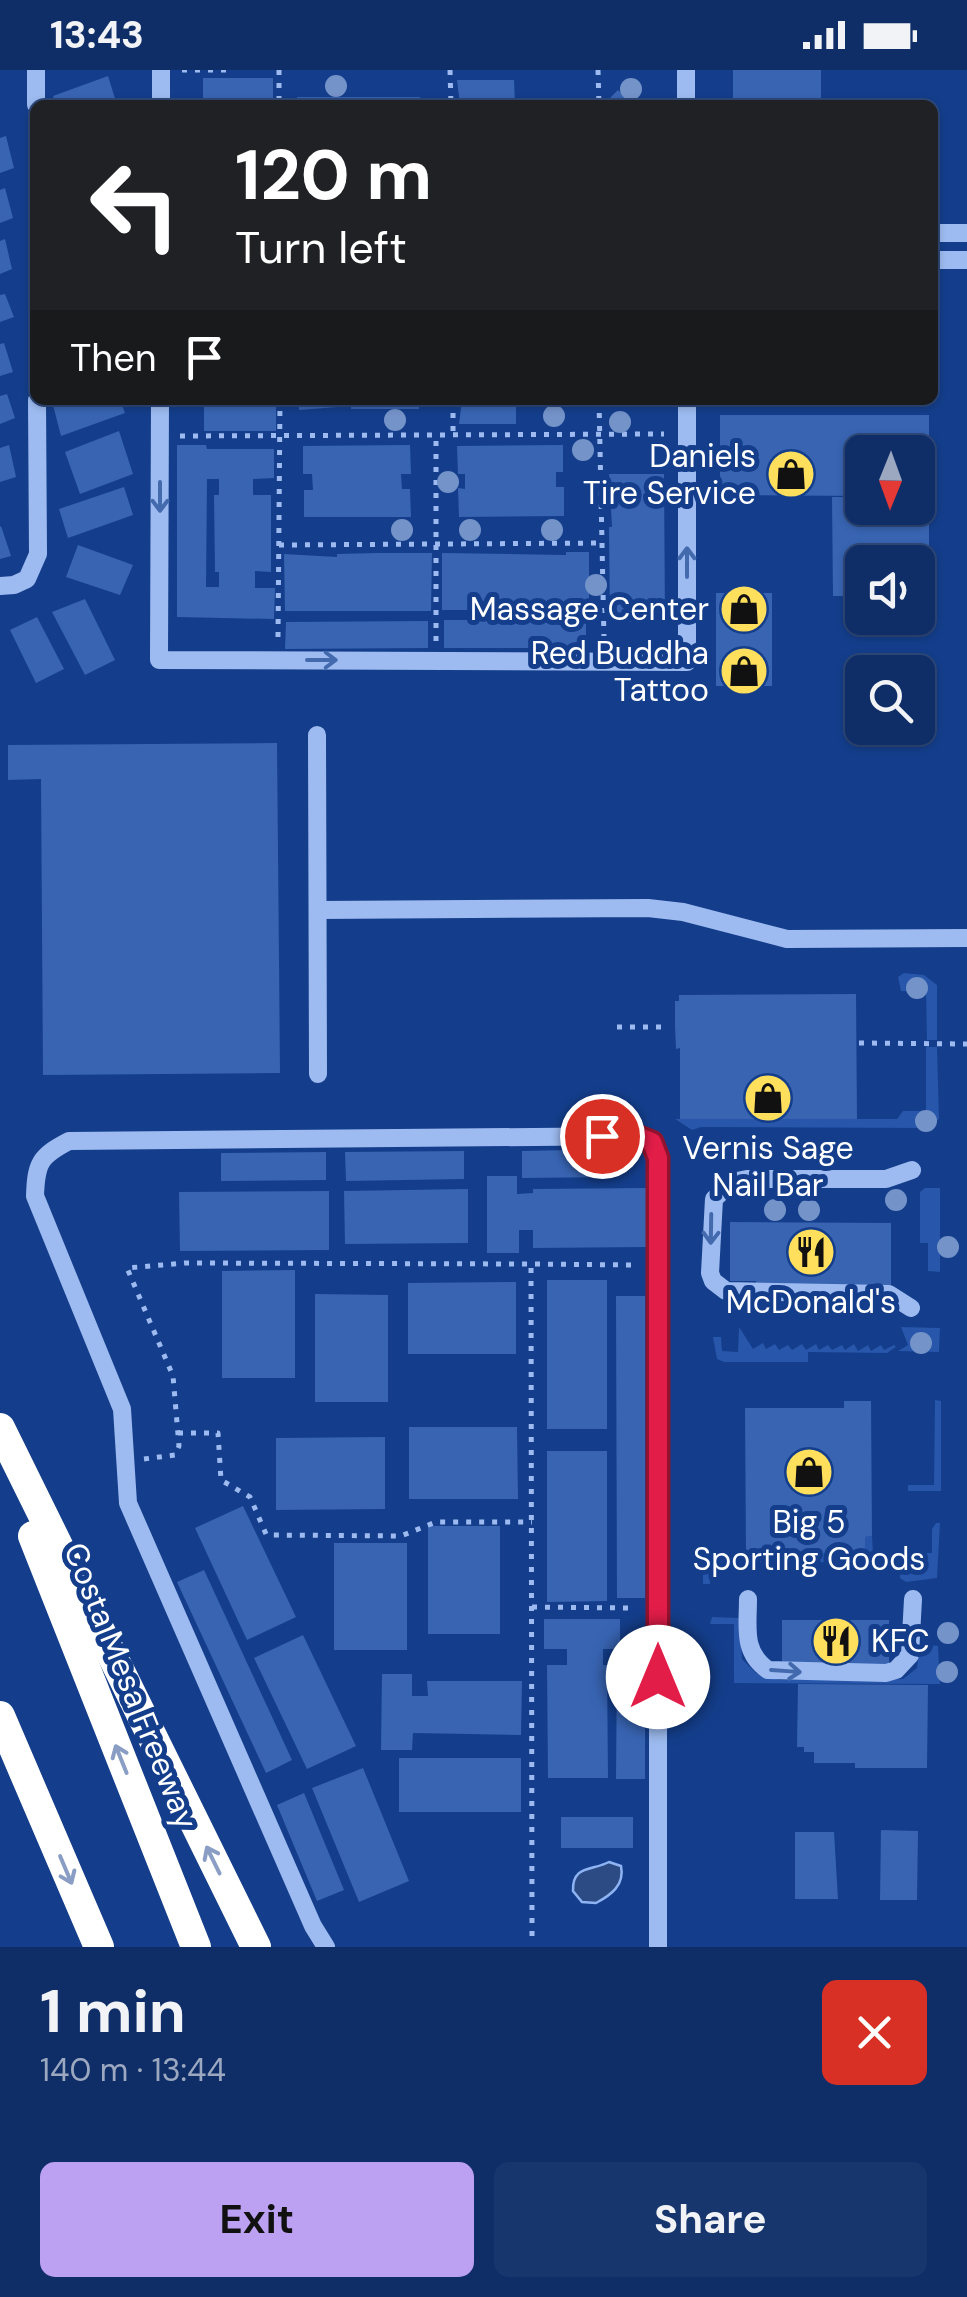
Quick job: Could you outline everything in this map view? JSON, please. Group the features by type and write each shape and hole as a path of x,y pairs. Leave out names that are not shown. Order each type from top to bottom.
{"highway":[{"path":"0,1428 256,1947"},
{"name":"Costa Mesa Freeway","path":"0,1452 196,1947"},
{"path":"0,1716 99,1947"}],"lane":[{"path":"36,70 36,100"},
{"path":"161,70 161,100"},
{"path":"686,70 686,100"},
{"path":"938,233 967,233"},
{"path":"938,260 967,260"},
{"path":"0,586 27,579 38,554 38,405"},
{"path":"160,405 159,660 688,662 687,405"},
{"path":"317,734 318,1074"},
{"path":"318,910 648,908 683,912 787,939 967,938"},
{"path":"326,1947 128,1503 122,1409 34,1196 36,1169 50,1152 70,1141 637,1136 652,1142 658,1158 658,1947"},
{"path":"912,1170 886,1180 732,1182 714,1199 710,1253 713,1281 726,1292 890,1294 912,1308"},
{"path":"748,1599 748,1647 759,1664 777,1672 850,1673 886,1673 904,1664 912,1646 913,1599"}],"path":[{"path":"161,70 229,70"},
{"path":"279,70 279,100"},
{"path":"450,70 450,100"},
{"path":"598,70 599,100"},
{"path":"278,660 280,405"},
{"path":"453,405 453,435"},
{"path":"599,405 604,662"},
{"path":"436,434 436,660"},
{"path":"160,436 687,434"},
{"path":"278,544 604,542"},
{"path":"617,1026 667,1027"},
{"path":"859,1043 967,1044"},
{"path":"125,1462 175,1455 179,1446 173,1376 128,1268 186,1263 658,1265"},
{"path":"531,1264 532,1936"},
{"path":"178,1433 218,1433 221,1480 250,1497 266,1534 401,1536 436,1522 532,1522"},
{"path":"532,1607 658,1608"}],"shaded area":[{"path":"904,973 924,975 937,985 937,1040 927,1040 926,992 901,991 898,977"},
{"path":"926,1047 937,1047 939,1119 927,1128 692,1130 675,1119 897,1119 903,1111 926,1111"},
{"path":"940,1188 940,1272 928,1271 928,1243 920,1243 920,1192"},
{"path":"739,1327 753,1349 763,1343 766,1349 775,1344 779,1350 788,1345 792,1350 802,1344 806,1350 816,1344 819,1350 828,1345 832,1350 842,1345 845,1350 854,1344 858,1351 868,1345 871,1351 881,1345 884,1350 896,1347 887,1353 808,1352 808,1362 717,1359 713,1337 721,1337 722,1351 738,1352"},
{"path":"901,1327 940,1328 939,1352 898,1351 908,1345"},
{"path":"935,1400 941,1401 941,1491 908,1491 908,1485 934,1485"},
{"path":"940,1523 937,1578 906,1582 900,1578 899,1562 849,1558 848,1562 710,1563 710,1584 703,1584 703,1554 865,1553 865,1537 872,1536 873,1553 932,1553 932,1529"},
{"path":"712,1617 739,1618 742,1659 756,1673 779,1680 903,1679 917,1668 920,1644 938,1646 940,1684 734,1683 734,1624 710,1624"},
{"path":"609,1862 621,1866 619,1884 596,1903 582,1902 573,1891 576,1877 584,1870"}],"building":[{"path":"733,70 821,70 821,100 733,100"},
{"path":"108,76 115,100 54,100 53,96"},
{"path":"203,78 273,78 273,100 203,100"},
{"path":"457,80 514,80 515,100 459,100"},
{"path":"618,90 629,100 608,100"},
{"path":"297,97 420,97 420,100"},
{"path":"6,136 14,168 0,173 0,138"},
{"path":"5,188 13,218 0,223 0,190"},
{"path":"5,239 12,269 0,274 0,241"},
{"path":"5,294 14,317 0,322 0,295"},
{"path":"4,343 13,372 0,376 0,344"},
{"path":"7,394 15,418 0,424 0,396"},
{"path":"53,405 122,405 125,413 61,436"},
{"path":"276,405 276,431 204,431 204,406 176,406"},
{"path":"299,405 419,405 419,409 351,406 299,410"},
{"path":"461,405 516,405 516,424 459,424"},
{"name":"Daniels Tire Service","path":"720,415 929,415 929,435 845,435 845,496 720,495"},
{"path":"119,431 133,474 80,494 65,452"},
{"path":"9,445 16,477 0,482 0,448"},
{"path":"177,445 274,449 274,478 253,479 253,495 271,495 271,572 255,571 255,588 275,588 274,619 177,617","holes":["207,479 219,479 219,495 214,495 215,572 219,572 219,587 206,587"]},
{"path":"410,445 411,474 401,474 402,489 410,489 411,517 304,517 304,490 313,490 312,474 303,474 303,446"},
{"path":"563,445 563,472 556,472 556,487 564,487 564,516 459,517 458,488 465,489 465,474 458,474 457,446"},
{"path":"609,474 664,474 665,621 610,622"},
{"path":"124,487 133,515 68,538 59,509"},
{"path":"832,497 845,497 845,525 929,525 929,545 845,545 845,596 833,596"},
{"path":"0,527 11,556 0,559"},
{"path":"78,545 133,565 120,595 66,577"},
{"path":"589,552 589,610 442,610 442,553"},
{"path":"432,553 431,611 285,611 284,554 337,557"},
{"path":"716,593 772,593 772,686 716,686"},
{"path":"85,599 115,660 85,675 52,612"},
{"path":"37,617 64,669 36,683 10,630"},
{"path":"444,620 586,620 586,648 444,648"},
{"path":"428,621 428,648 285,649 286,622"},
{"path":"277,743 280,1073 43,1075 41,779 8,780 8,745"},
{"path":"856,994 857,1119 680,1119 680,1048 676,1049 675,1027 675,1001 679,1001 679,995"},
{"path":"614,1149 615,1177 522,1178 522,1151"},
{"path":"464,1151 464,1179 346,1181 345,1152"},
{"path":"326,1152 326,1180 221,1181 221,1153"},
{"path":"487,1176 517,1176 517,1194 533,1193 533,1189 646,1188 647,1247 533,1248 533,1230 519,1230 519,1253 487,1253"},
{"path":"468,1189 468,1243 345,1244 344,1191"},
{"path":"329,1191 329,1250 180,1251 179,1192"},
{"name":"McDonald's","path":"730,1222 891,1223 891,1287 756,1286 756,1281 730,1281"},
{"path":"295,1270 295,1378 222,1378 222,1271"},
{"path":"547,1280 607,1280 607,1429 547,1429"},
{"path":"516,1282 516,1354 408,1354 408,1283"},
{"path":"315,1294 388,1295 388,1402 315,1402"},
{"path":"616,1296 645,1296 645,1598 617,1598"},
{"name":"Big 5 Sporting Goods","path":"844,1401 871,1401 872,1536 865,1537 865,1553 746,1554 745,1408 844,1408"},
{"path":"409,1427 517,1427 518,1499 409,1499"},
{"path":"385,1437 385,1509 276,1510 276,1438"},
{"path":"547,1451 607,1451 607,1601 547,1602"},
{"path":"243,1506 296,1617 247,1640 195,1528"},
{"path":"428,1526 500,1526 500,1634 428,1634"},
{"path":"334,1543 407,1543 407,1650 334,1650"},
{"path":"204,1570 292,1760 266,1773 177,1582"},
{"path":"544,1619 620,1619 620,1649 603,1649 603,1665 607,1665 608,1778 548,1778 547,1665 567,1665 567,1649 544,1649"},
{"name":"KFC","path":"782,1620 889,1620 889,1664 782,1664"},
{"path":"303,1635 356,1746 307,1769 254,1658"},
{"path":"617,1660 645,1660 645,1779 616,1779"},
{"path":"382,1674 412,1674 412,1696 428,1696 427,1681 522,1681 521,1735 413,1733 412,1750 381,1750"},
{"path":"798,1684 928,1685 927,1768 855,1768 855,1763 814,1763 814,1752 797,1747"},
{"path":"399,1758 521,1758 521,1812 399,1812"},
{"path":"363,1768 409,1881 359,1902 312,1788"},
{"path":"304,1793 344,1890 317,1901 277,1805"},
{"path":"561,1817 633,1817 633,1848 561,1848"},
{"path":"881,1830 918,1831 917,1900 880,1900"},
{"path":"795,1832 834,1832 838,1899 795,1899"}],"place":[{"name":"Daniels Tire Service","path":"791,474"},
{"name":"Massage Center","path":"744,609"},
{"name":"Red Buddha Tattoo","path":"744,671"},
{"name":"Vernis Sage Nail Bar","path":"768,1098"},
{"name":"McDonald's","path":"811,1252"},
{"name":"Big 5 Sporting Goods","path":"809,1472"},
{"name":"KFC","path":"836,1641"}],"route":[{"path":"602,1136 637,1136 652,1142 658,1158 658,1677"}]}
